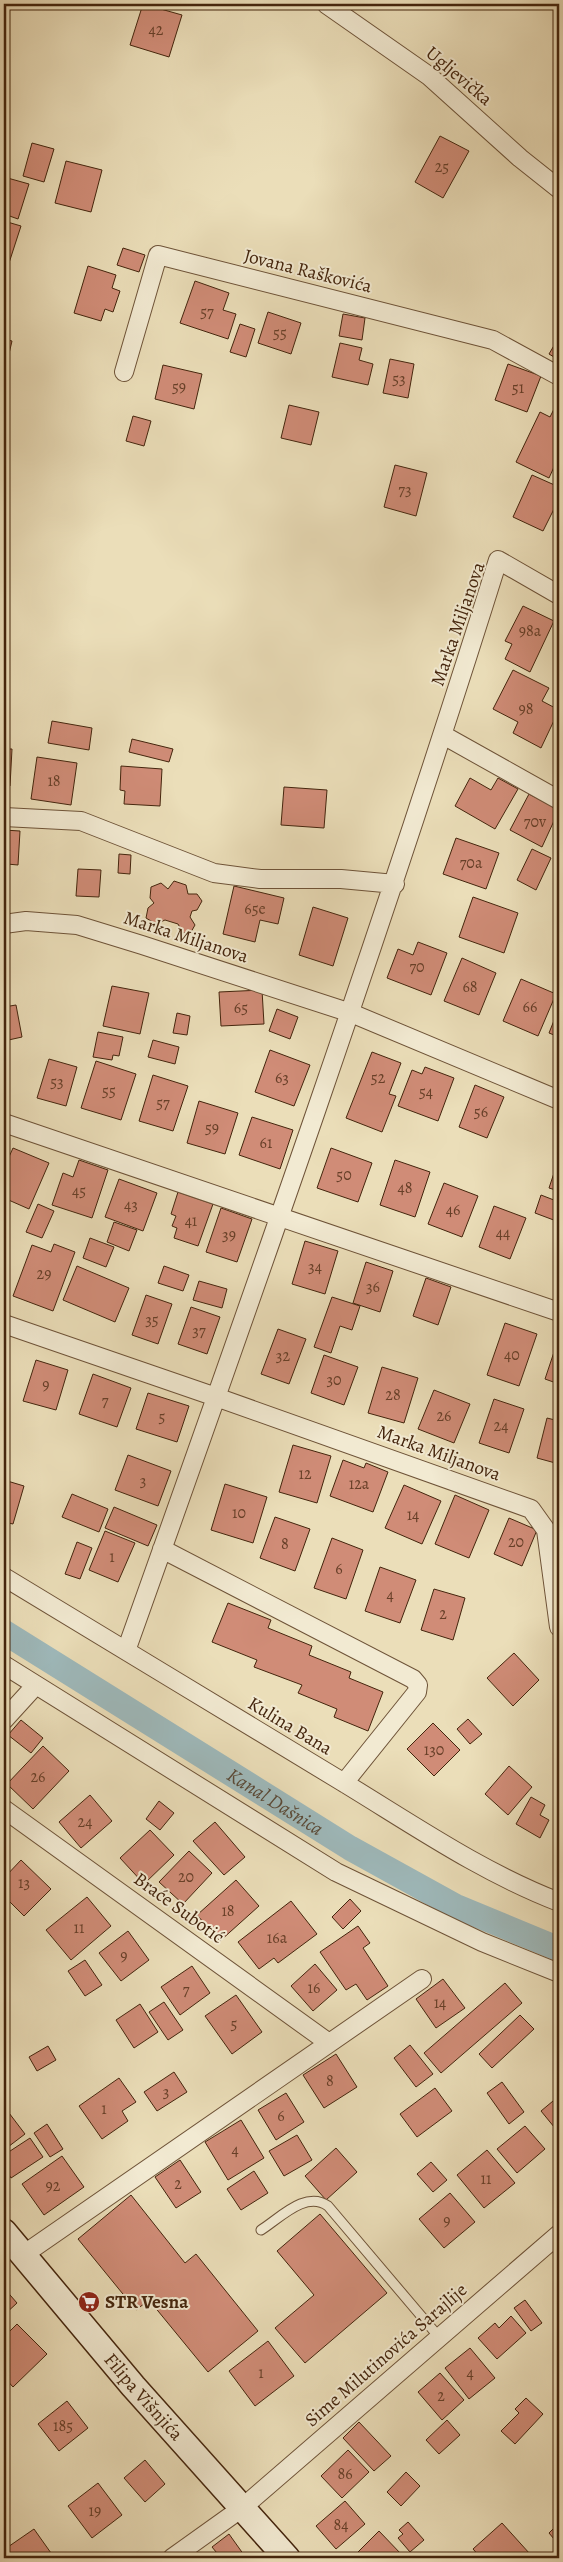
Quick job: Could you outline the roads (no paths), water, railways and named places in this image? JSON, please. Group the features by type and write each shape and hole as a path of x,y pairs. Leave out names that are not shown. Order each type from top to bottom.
{"main road":[{"name":"Filipa Višnjića","path":"4,2232 133,2386 287,2558"}],"street":[{"name":"Ugljevička","path":"326,4 429,76 520,158 559,189"},
{"name":"Jovana Raškovića","path":"124,372 158,255 493,340 559,376"},
{"name":"Marka Miljanova","path":"126,1651 351,1014 444,735 498,560 559,595"},
{"path":"444,735 559,800"},
{"path":"4,817 82,821 214,873 260,879 342,878 395,884"},
{"name":"Marka Miljanova","path":"4,924 26,921 76,924 351,1014 559,1100"},
{"path":"4,1123 559,1312"},
{"name":"Marka Miljanova","path":"4,1324 531,1509 546,1530 559,1628"},
{"path":"162,1549 413,1679 418,1685 417,1692 344,1782"},
{"name":"Kulina Bana","path":"4,1577 344,1782 417,1830 525,1889 559,1902"},
{"path":"4,1665 336,1872 482,1942 559,1973"},
{"path":"4,1720 35,1686"},
{"name":"Braće Subotić","path":"4,1809 330,2043"},
{"path":"23,2255 422,1979"},
{"name":"Sime Milutinovića Sarajlije","path":"172,2558 242,2508 559,2234"}],"lane":[{"path":"261,2230 306,2201 320,2200 328,2206 439,2337"}],"waterway":[{"name":"Kanal Dašnica","path":"4,1632 350,1848 455,1906 559,1949"}],"place":[{"name":"STR Vesna","path":"89,2302"}]}
